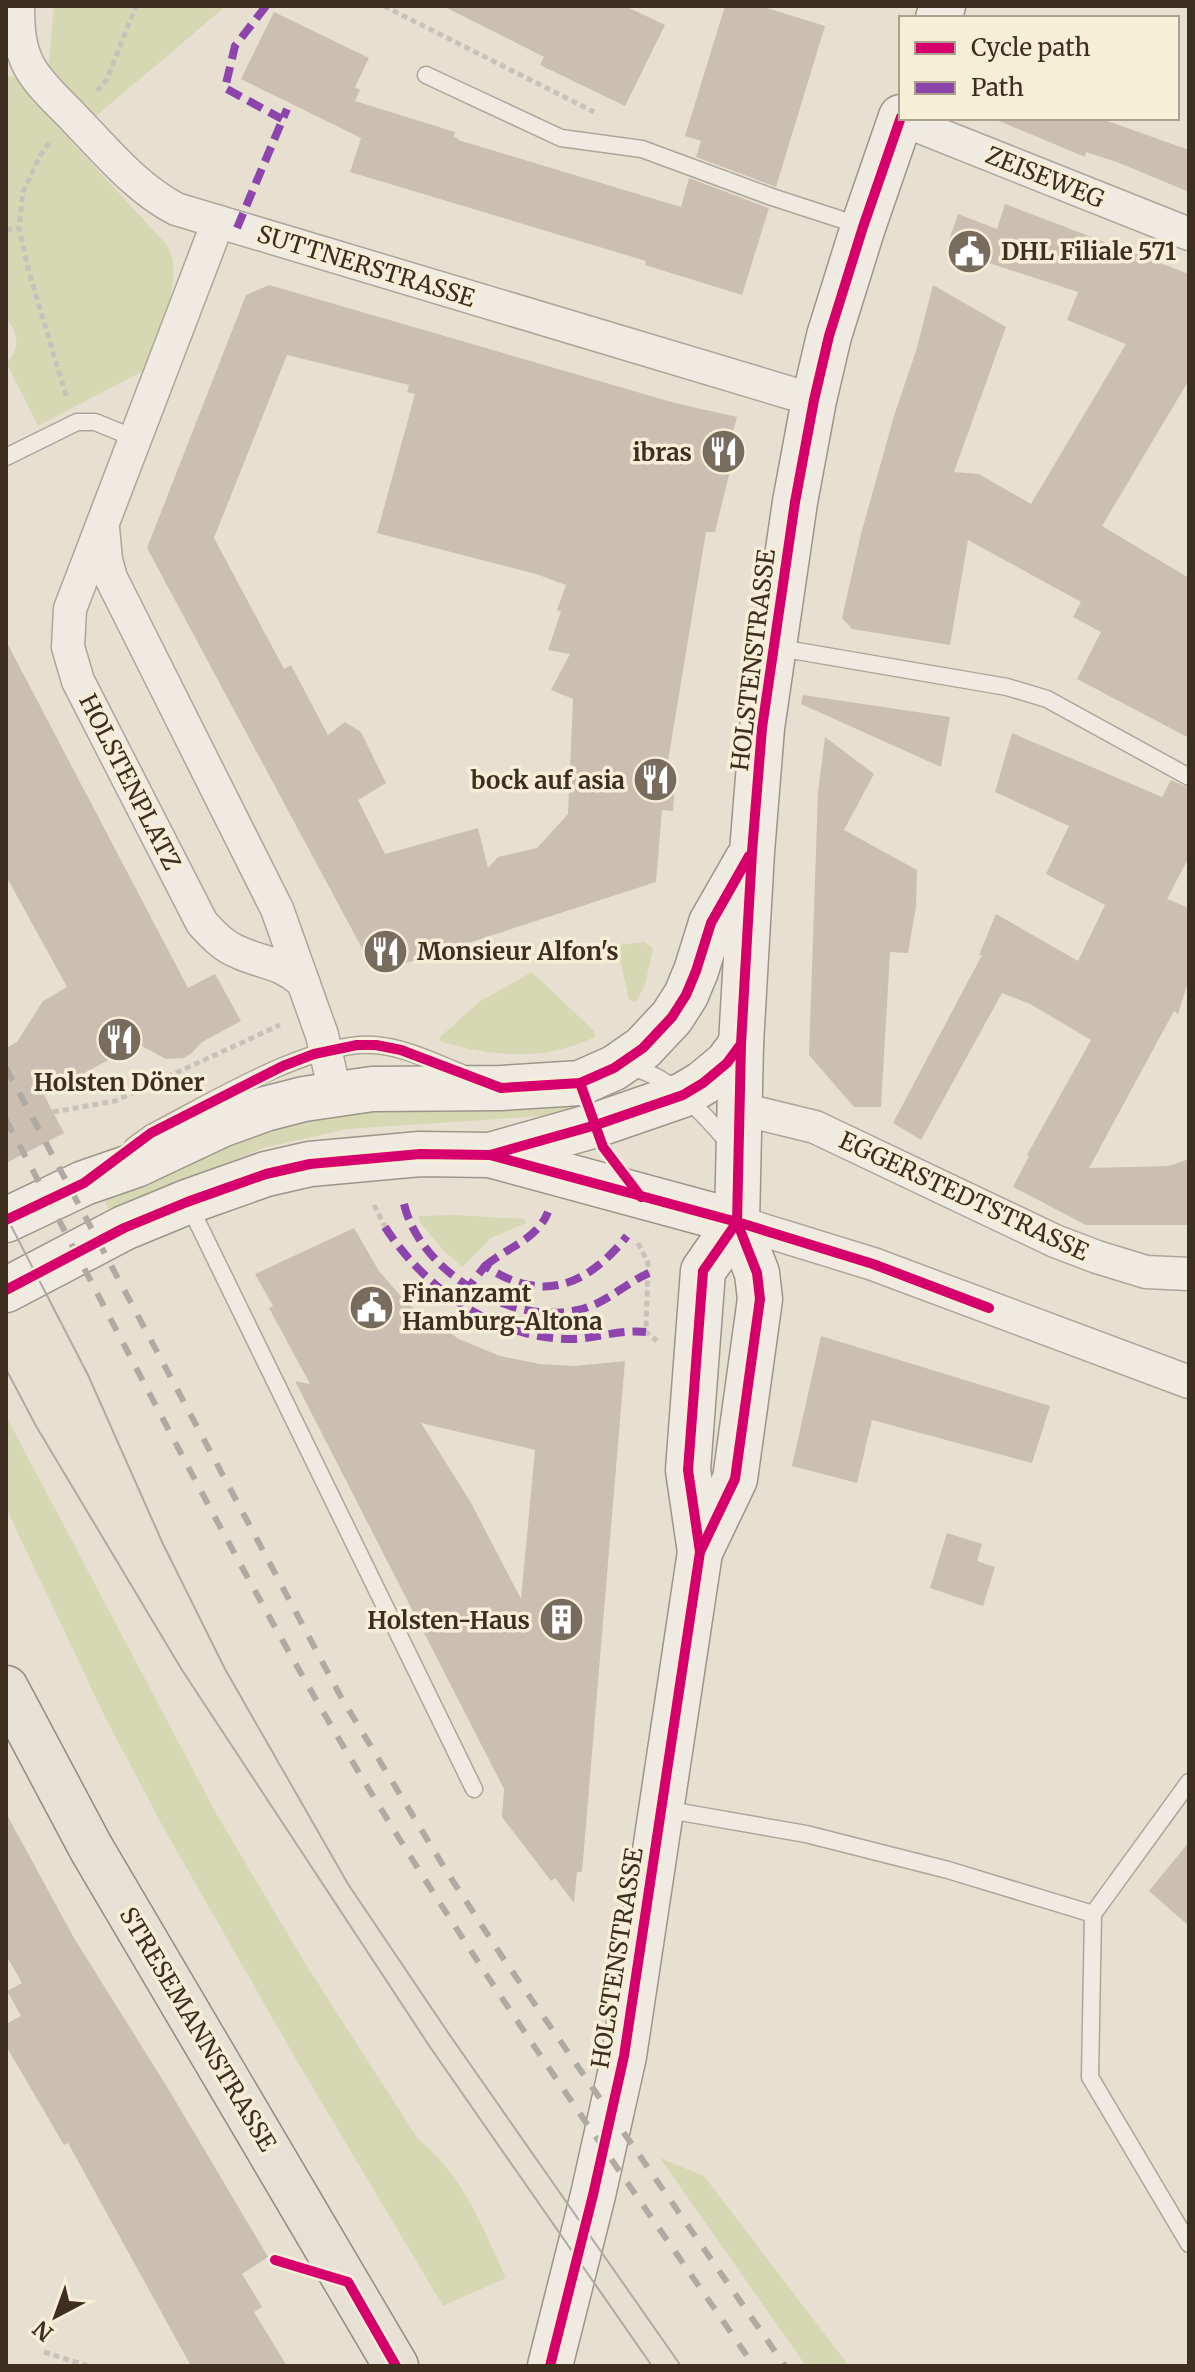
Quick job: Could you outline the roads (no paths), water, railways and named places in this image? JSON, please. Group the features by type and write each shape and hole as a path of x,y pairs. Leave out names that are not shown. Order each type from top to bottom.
{"main road":[{"name":"HOLSTENSTRASSE","path":"700,1552 735,1479 760,1299 757,1273 737,1222 741,1044 752,852 772,647 814,400 829,336 900,120"},
{"path":"6,1220 84,1183 136,1165 221,1125 265,1109 335,1093 372,1089 501,1088 580,1083 614,1068 643,1048 679,1006 696,971 711,923 752,852"},
{"path":"490,1155 596,1125 683,1095 727,1063 741,1044"},
{"path":"6,1290 124,1228 266,1174 310,1164 420,1154 490,1155 737,1222"},
{"name":"HOLSTENSTRASSE","path":"550,2366 624,2056 700,1552 688,1470 703,1271 737,1222"},
{"name":"STRESEMANNSTRASSE","path":"6,1688 91,1848 396,2366"}],"street":[{"name":"SUTTNERSTRASSE","path":"18,6 20,39 30,67 137,184 176,209 814,400"},
{"name":"ZEISEWEG","path":"906,120 1189,234"},
{"name":"HOLSTENPLATZ","path":"218,222 70,609 68,647 78,681 202,923 226,946 240,954 277,964 308,996"},
{"name":"HOLSTENPLATZ","path":"103,525 111,578 277,909 327,1051 335,1093"},
{"name":"EGGERSTEDTSTRASSE","path":"741,1109 815,1127 1055,1241 1097,1257 1146,1272 1189,1274"},
{"path":"737,1222 873,1264 1189,1382"}],"lane":[{"path":"426,75 561,138 642,149 863,227"},
{"path":"6,457 77,422 95,422 137,439"},
{"path":"772,647 1007,687 1047,699 1189,777"},
{"path":"84,1183 151,1133 283,1066 327,1051 357,1045 401,1050 501,1088"},
{"path":"614,1068 633,1068 683,1095 703,1113 739,1157"},
{"path":"187,1202 474,1789"},
{"path":"1189,1782 1093,1914 1090,2077 1189,2244"},
{"path":"662,1809 806,1834 948,1870 1093,1914"}],"tram line":[{"path":"6,1216 88,1375 163,1544 225,1669 348,1884 681,2366"},
{"path":"6,1369 36,1426 182,1670 430,2047 652,2366"}],"railway":[{"path":"6,1068 341,1697 505,1961 785,2366"},
{"path":"6,1120 223,1533 361,1776 504,2000 754,2366"}],"place":[{"name":"DHL Filiale 571","path":"970,251"},
{"name":"ibras","path":"723,452"},
{"name":"bock auf asia","path":"656,780"},
{"name":"Monsieur Alfon's","path":"386,951"},
{"name":"Holsten Döner","path":"119,1040"},
{"name":"Finanzamt Hamburg-Altona","path":"371,1307"},
{"name":"Holsten-Haus","path":"561,1620"}]}
